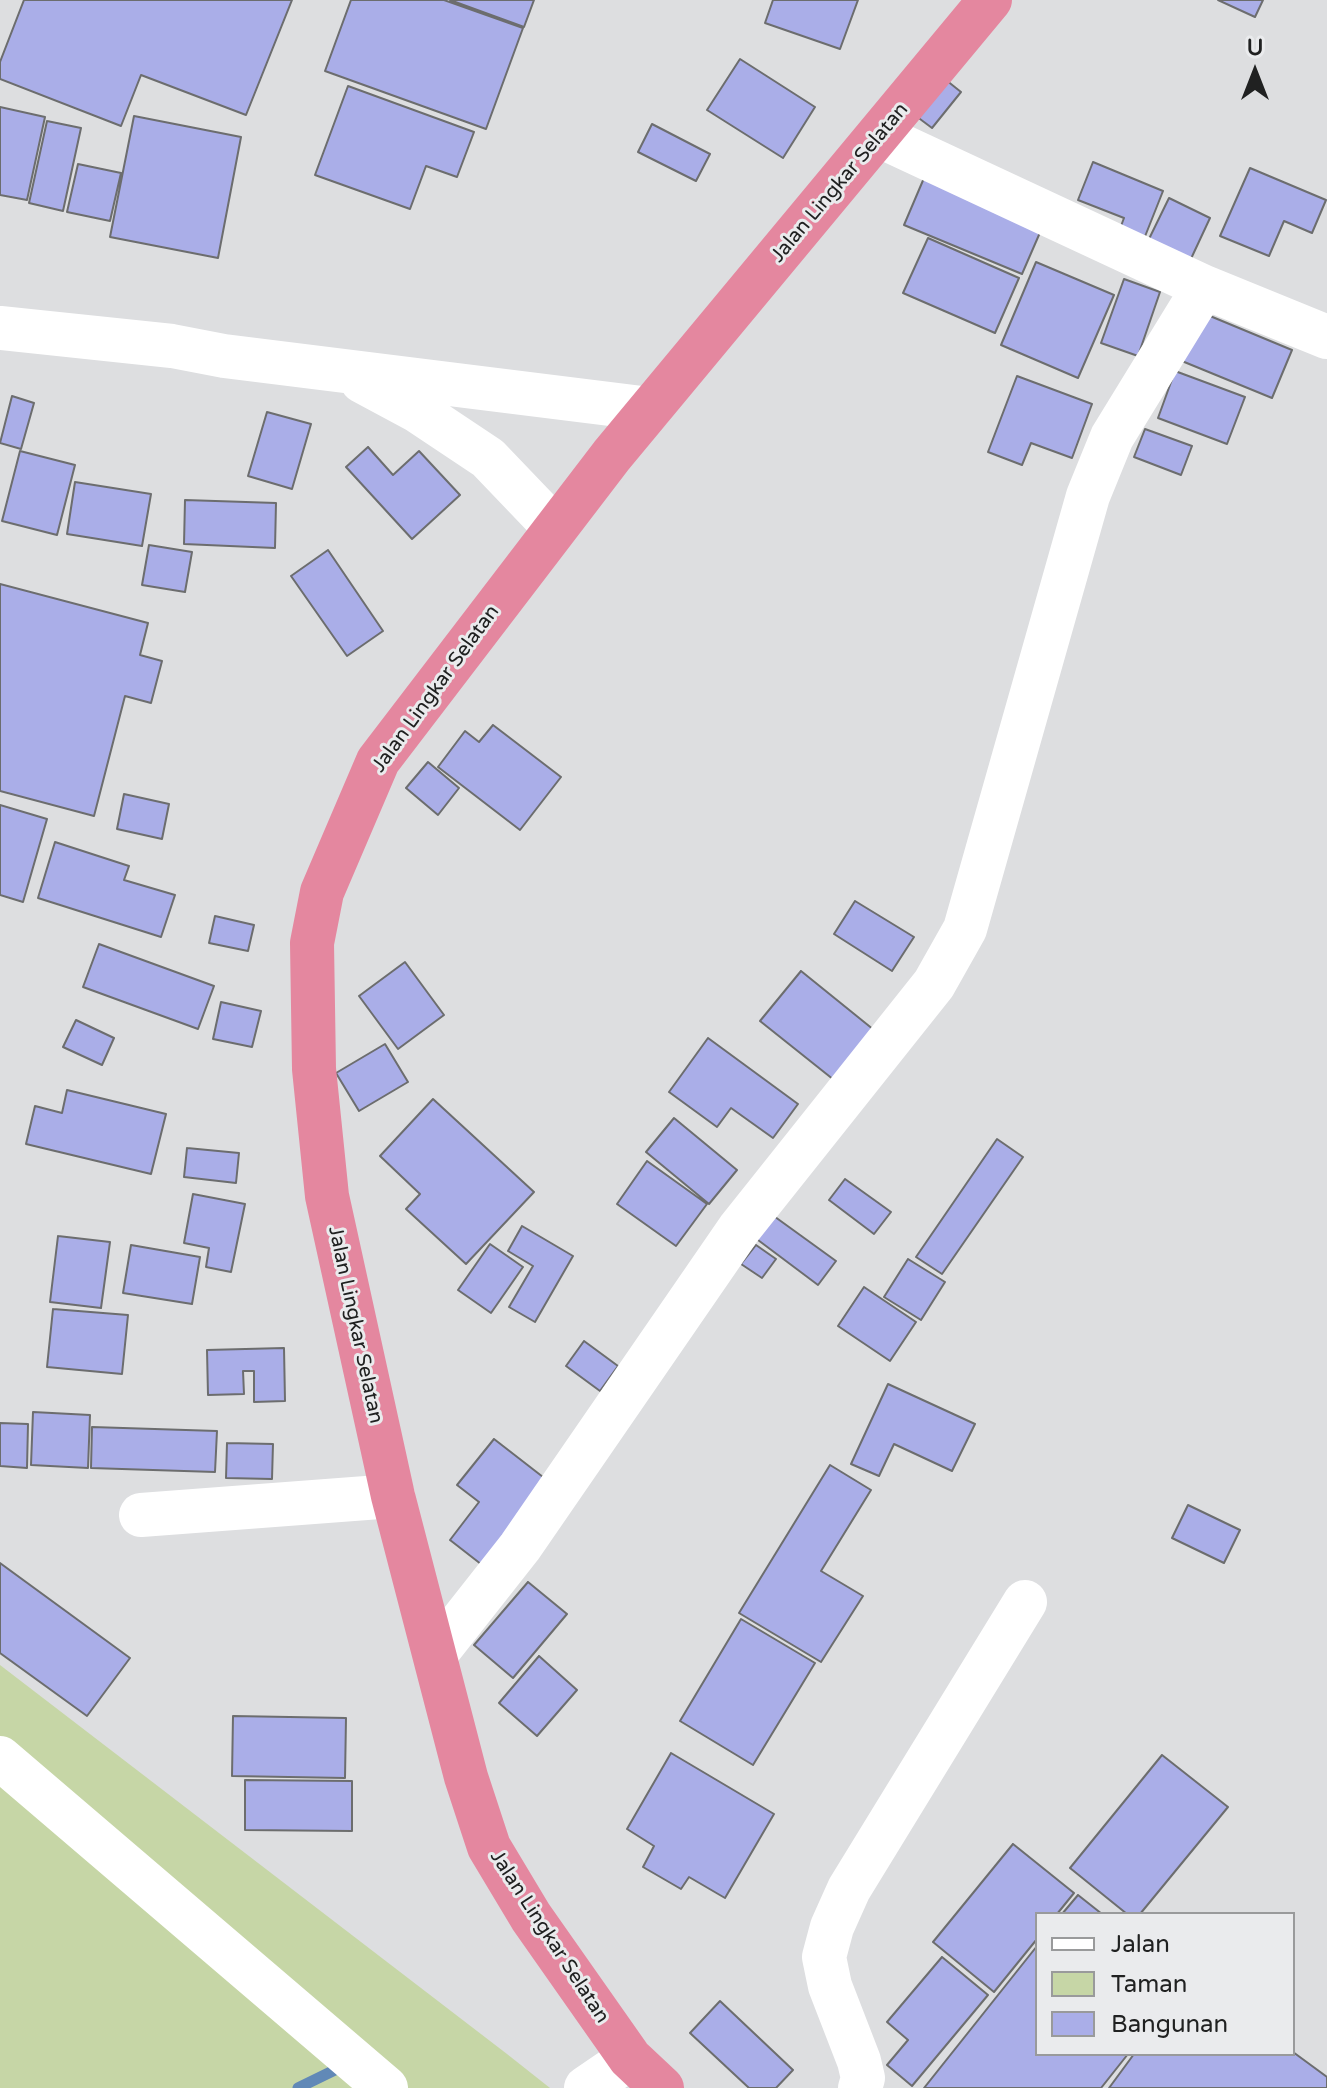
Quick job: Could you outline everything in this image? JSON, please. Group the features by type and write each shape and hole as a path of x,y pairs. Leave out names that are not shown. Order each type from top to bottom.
{"highway":[{"name":"Jalan Lingkar Selatan","path":"662,2088 630,2058 531,1917 489,1847 466,1777 393,1496 327,1196 314,1069 312,943 322,892 378,761 555,528 650,409 990,0"}],"street":[{"path":"880,136 1204,287 1327,337"},
{"path":"435,1655 520,1547 739,1229 934,984 965,929 1088,496 1112,437 1204,287"},
{"path":"0,328 650,409"},
{"path":"338,368 416,410 488,458 555,528"},
{"path":"141,1515 393,1496"},
{"path":"860,2088 863,2078 859,2061 830,1986 824,1957 832,1927 849,1889 1025,1602"},
{"path":"0,1758 386,2088"},
{"path":"586,2088 630,2058"}],"green space":[{"path":"0,1665 507,2054 550,2088 0,2088"}],"building":[{"path":"24,0 292,0 246,115 141,75 121,126 0,79 0,62"},
{"path":"351,0 444,0 523,28 486,129 325,71"},
{"path":"450,0 534,0 524,27"},
{"path":"773,0 858,0 840,49 765,23"},
{"path":"1218,0 1263,0 1255,17"},
{"path":"740,59 815,107 783,158 707,110"},
{"path":"941,76 961,92 932,128 912,113"},
{"path":"348,86 474,132 457,177 426,166 410,209 315,175"},
{"path":"0,107 45,117 27,200 0,195"},
{"path":"134,116 241,137 218,258 110,237"},
{"path":"47,121 81,128 63,211 29,203"},
{"path":"652,124 710,154 696,181 638,152"},
{"path":"1093,162 1163,191 1142,244 1118,234 1124,218 1078,200"},
{"path":"78,164 121,173 110,221 67,212"},
{"path":"1250,168 1326,200 1312,233 1284,221 1269,256 1220,236"},
{"path":"927,171 1045,221 1022,274 904,225"},
{"path":"1169,198 1210,218 1189,263 1147,243"},
{"path":"928,238 1019,278 995,333 903,293"},
{"path":"1036,262 1114,295 1078,378 1001,345"},
{"path":"1124,279 1160,292 1138,356 1101,343"},
{"path":"1198,311 1292,350 1272,398 1177,359"},
{"path":"1175,371 1245,397 1227,444 1158,418"},
{"path":"1017,376 1092,404 1072,458 1031,443 1022,465 988,452"},
{"path":"12,396 34,403 21,449 0,443"},
{"path":"267,412 311,424 292,489 248,476"},
{"path":"1145,429 1192,446 1181,475 1134,457"},
{"path":"368,447 393,475 419,451 460,495 412,539 346,467"},
{"path":"20,451 75,465 57,535 2,521"},
{"path":"75,482 151,494 142,546 67,534"},
{"path":"185,500 276,503 275,548 184,544"},
{"path":"149,545 192,552 185,592 142,585"},
{"path":"328,550 383,631 347,656 291,576"},
{"path":"0,584 148,623 140,655 162,661 151,703 125,696 94,816 0,791"},
{"path":"493,725 561,777 520,830 438,767 465,731 479,742"},
{"path":"428,762 459,788 438,815 406,788"},
{"path":"124,794 169,804 162,839 117,829"},
{"path":"0,805 47,819 23,902 0,895"},
{"path":"55,842 129,866 124,880 175,895 161,937 38,898"},
{"path":"855,901 914,937 892,971 834,934"},
{"path":"215,916 254,925 248,951 209,943"},
{"path":"99,944 214,986 198,1029 83,987"},
{"path":"405,962 444,1015 398,1049 359,996"},
{"path":"801,971 874,1030 834,1080 760,1021"},
{"path":"221,1002 261,1011 252,1047 213,1039"},
{"path":"76,1020 114,1038 102,1065 63,1047"},
{"path":"708,1038 798,1104 773,1138 731,1108 717,1127 669,1092"},
{"path":"385,1044 408,1082 359,1111 336,1073"},
{"path":"67,1090 166,1114 151,1174 26,1144 35,1106 62,1113"},
{"path":"433,1099 534,1192 466,1264 406,1209 420,1194 380,1156"},
{"path":"674,1118 737,1170 709,1204 646,1152"},
{"path":"997,1139 1023,1157 942,1274 916,1257"},
{"path":"187,1148 239,1153 236,1183 184,1177"},
{"path":"647,1161 707,1204 676,1246 617,1204"},
{"path":"845,1179 891,1212 874,1234 829,1200"},
{"path":"193,1194 245,1204 231,1272 206,1267 209,1248 184,1243"},
{"path":"771,1214 836,1261 818,1285 754,1237"},
{"path":"522,1226 573,1256 535,1322 509,1307 533,1266 508,1251"},
{"path":"58,1236 110,1242 101,1308 50,1302"},
{"path":"490,1244 523,1267 491,1313 458,1290"},
{"path":"131,1245 200,1257 192,1304 123,1293"},
{"path":"756,1245 776,1259 762,1278 741,1264"},
{"path":"908,1259 945,1282 921,1320 884,1297"},
{"path":"864,1287 916,1322 890,1361 838,1326"},
{"path":"53,1309 128,1315 122,1374 47,1367"},
{"path":"584,1341 618,1366 600,1391 566,1366"},
{"path":"284,1348 285,1401 254,1402 254,1371 243,1371 244,1394 208,1395 207,1350"},
{"path":"888,1384 975,1424 952,1471 894,1444 879,1476 851,1464"},
{"path":"33,1412 90,1415 88,1468 31,1465"},
{"path":"0,1423 28,1424 27,1468 0,1466"},
{"path":"92,1427 217,1431 215,1472 91,1468"},
{"path":"494,1439 552,1484 486,1568 450,1540 479,1502 457,1485"},
{"path":"227,1443 273,1444 272,1479 226,1478"},
{"path":"830,1465 871,1490 821,1571 863,1596 821,1662 739,1613"},
{"path":"1188,1505 1240,1530 1224,1563 1172,1538"},
{"path":"0,1563 130,1658 87,1716 0,1653"},
{"path":"528,1582 567,1614 513,1678 474,1645"},
{"path":"741,1619 815,1663 753,1765 680,1721"},
{"path":"539,1656 577,1690 537,1736 499,1703"},
{"path":"233,1716 346,1718 345,1778 232,1776"},
{"path":"671,1753 774,1814 725,1898 689,1877 681,1889 643,1867 654,1846 627,1829"},
{"path":"1162,1755 1228,1807 1142,1912 1125,1912 1070,1868"},
{"path":"245,1780 352,1781 352,1831 245,1830"},
{"path":"1013,1844 1074,1893 1059,1912 1035,1912 1035,1941 994,1992 933,1942"},
{"path":"1078,1895 1099,1912 1064,1912"},
{"path":"1035,1949 1035,2056 1126,2056 1101,2088 924,2088"},
{"path":"942,1957 988,1995 912,2086 887,2065 908,2040 887,2022"},
{"path":"720,2001 793,2070 776,2088 749,2088 690,2033"},
{"path":"1295,2053 1327,2077 1327,2088 1109,2088 1133,2056 1295,2056"}],"waterway":[{"path":"298,2088 343,2066"}]}
